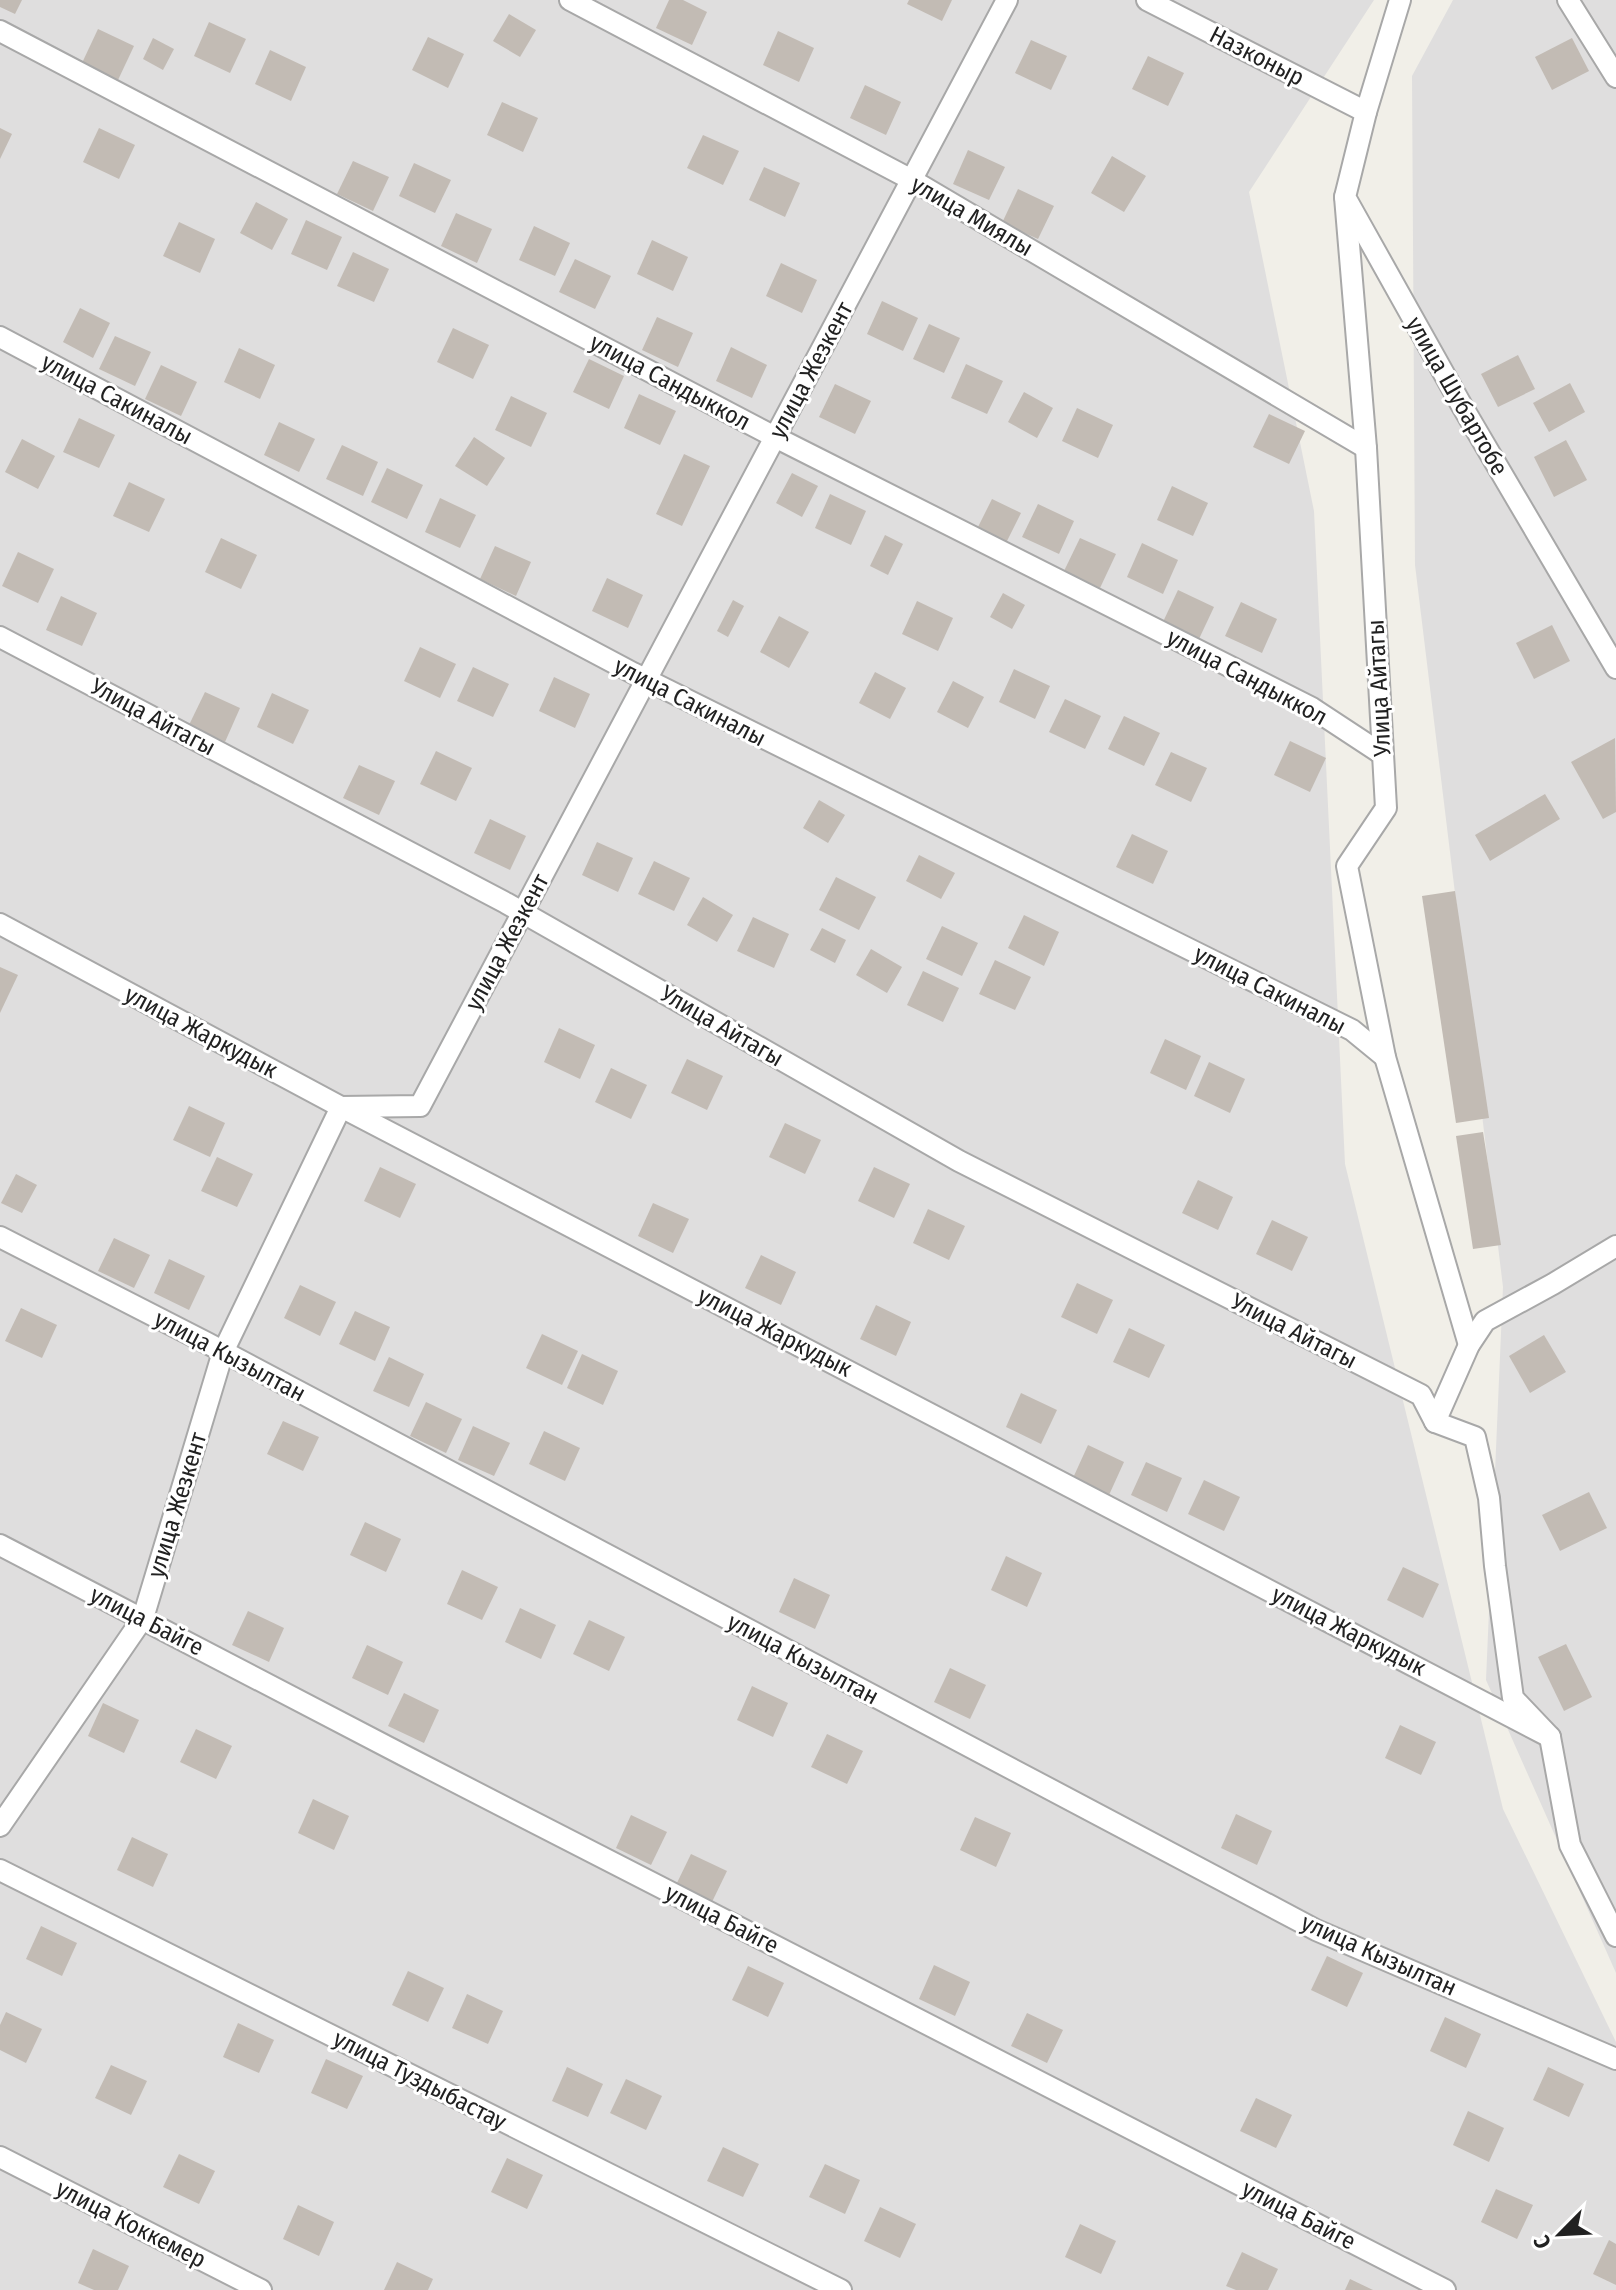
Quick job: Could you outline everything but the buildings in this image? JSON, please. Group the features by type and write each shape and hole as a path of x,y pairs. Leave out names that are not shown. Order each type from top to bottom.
{"street":[{"name":"улица Миялы","path":"570,0 912,180 1366,448"},
{"name":"улица Жезкент","path":"0,1826 143,1618 223,1352 341,1107 420,1106 1007,0"},
{"name":"Назконыр","path":"1147,0 1366,112"},
{"path":"1345,197 1366,112 1400,0"},
{"path":"1568,0 1616,77"},
{"name":"улица Сандыккол","path":"0,31 775,437 1312,708 1382,754"},
{"name":"Улица Айтагы","path":"1345,197 1366,448 1386,808 1347,866 1385,1057 1469,1345"},
{"name":"улица Шубартобе","path":"1345,197 1462,406 1616,668"},
{"name":"улица Сакиналы","path":"0,337 646,680 1352,1030 1385,1057"},
{"name":"Улица Айтагы","path":"0,637 523,912 959,1161 1421,1395 1435,1422"},
{"name":"улица Жаркудык","path":"0,924 341,1107 1550,1737"},
{"name":"улица Кызылтан","path":"0,1237 1316,1930 1616,2059"},
{"path":"1613,1253 1485,1321 1469,1345 1435,1422 1475,1437 1489,1498 1513,1698 1550,1737 1570,1845 1616,1936"},
{"name":"улица Байге","path":"0,1545 1445,2290"},
{"name":"улица Туздыбастау","path":"0,1870 841,2290"},
{"name":"улица Коккемер","path":"0,2157 261,2290"}],"shaded area":[{"path":"0,0 1374,0 1249,192 1314,511 1345,1164 1503,1809 1616,2042 1616,2290 0,2290"},
{"path":"1453,0 1616,0 1616,1973 1486,1680 1503,1287 1415,565 1412,76"}]}
